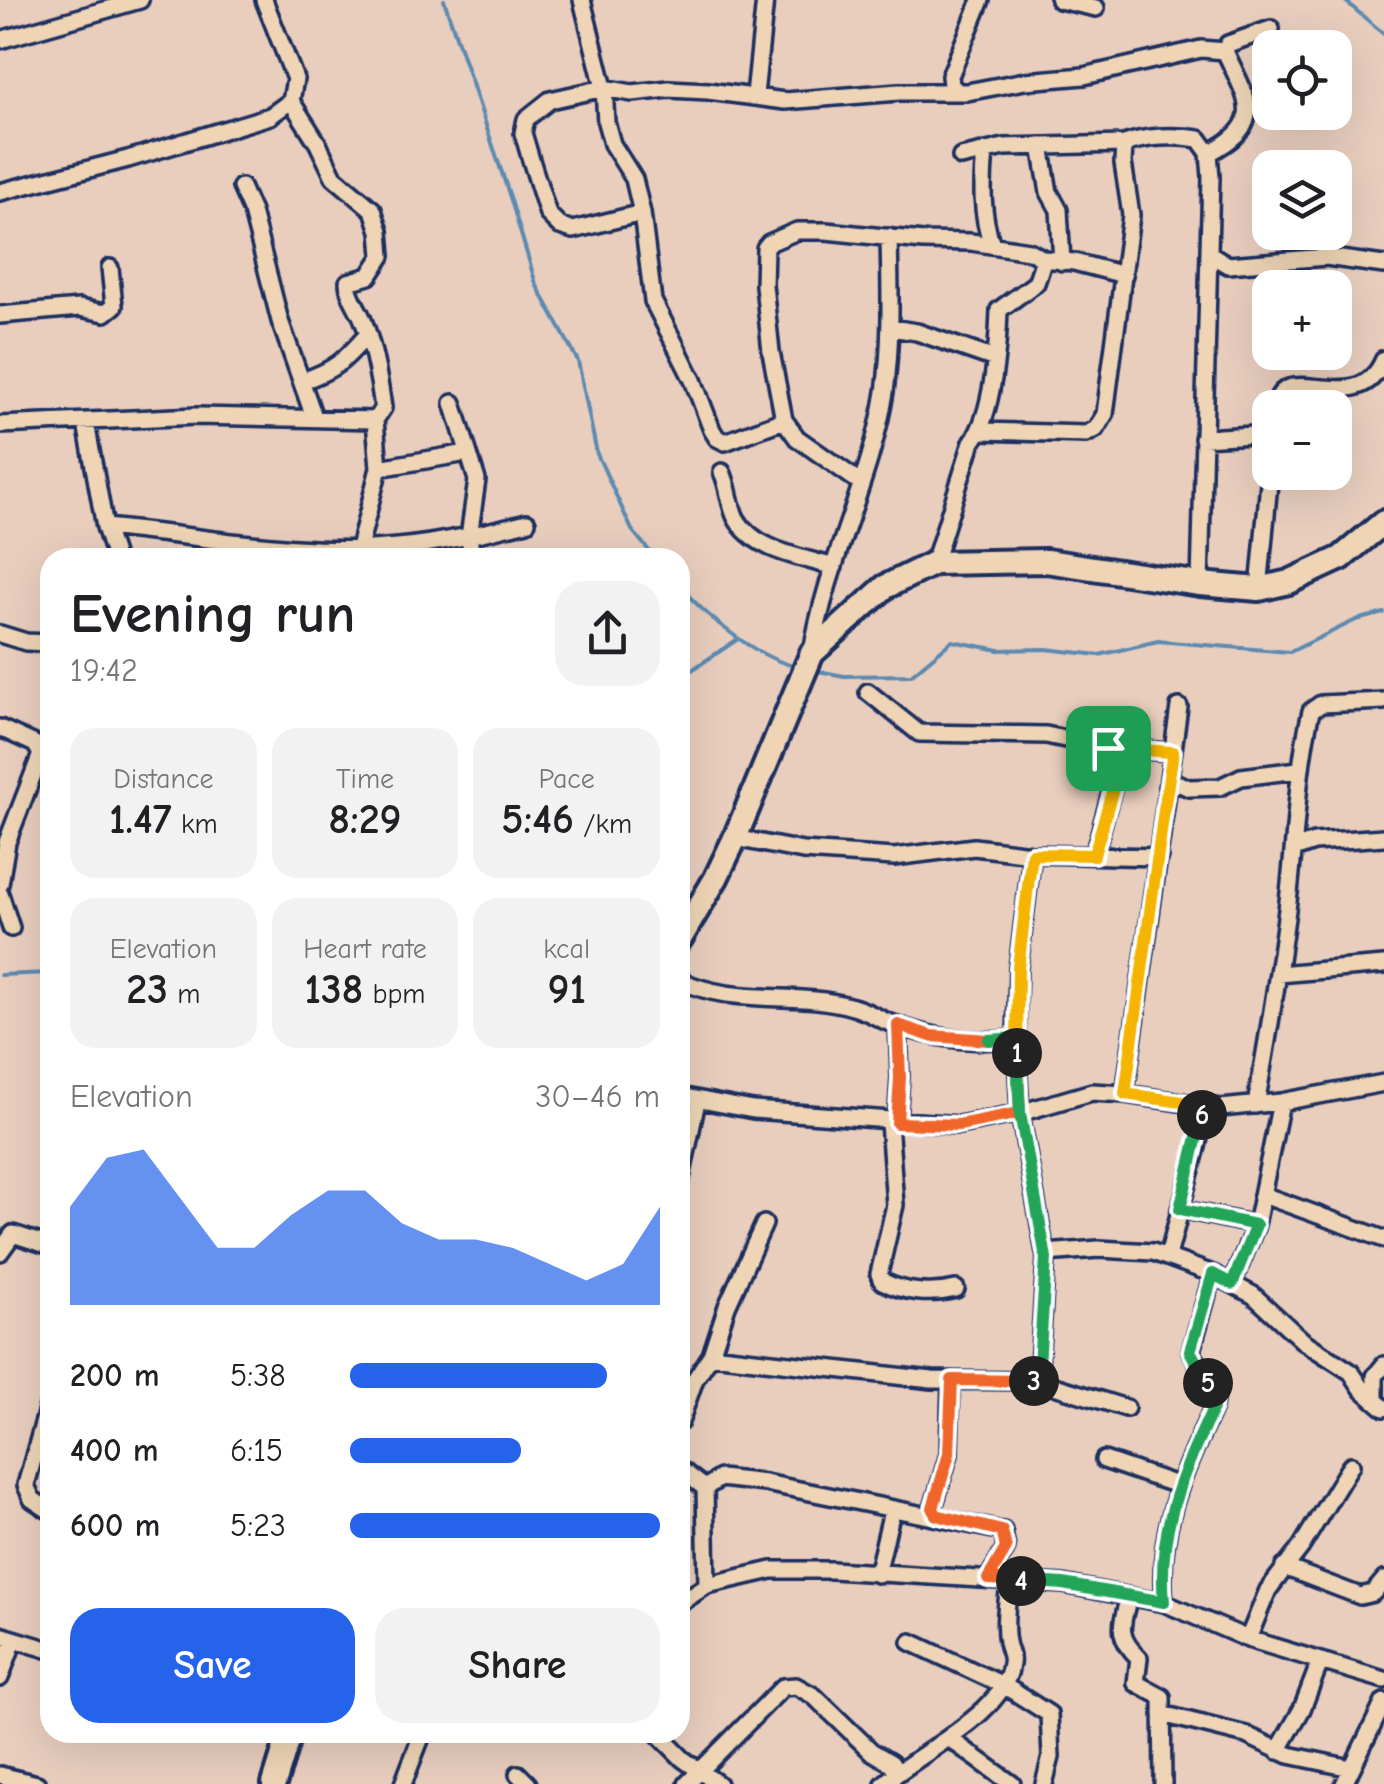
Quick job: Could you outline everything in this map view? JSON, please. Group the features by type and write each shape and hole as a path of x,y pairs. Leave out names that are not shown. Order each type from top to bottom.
{"street":[{"path":"0,39 140,0"},
{"path":"264,0 295,79 291,101 318,142 334,177 373,210 380,231 382,256 369,276 348,282 347,289 368,334 383,408 375,420 379,468 359,548"},
{"path":"582,0 604,88 612,144 634,179 653,301 693,380 716,438 725,442 784,420"},
{"path":"755,95 765,0"},
{"path":"958,92 951,86 950,76 980,0"},
{"path":"1059,0 1096,8"},
{"path":"1224,51 1228,44 1271,28"},
{"path":"642,213 573,230 560,226 548,214 523,133 526,120 550,100 604,88 632,93 669,89 755,95 785,101 899,92 958,92 1084,76 1201,49 1224,51"},
{"path":"1210,153 1242,132 1248,114 1242,85 1224,51"},
{"path":"0,192 270,116 291,101"},
{"path":"961,157 1004,146 1124,144 1140,138 1185,137 1199,139 1210,153 1200,584"},
{"path":"980,432 1086,434 1096,430 1104,414 1132,215 1122,154 1124,144"},
{"path":"1041,146 1049,192 1058,210 1062,262"},
{"path":"985,151 981,190 984,221 992,245"},
{"path":"242,187 280,321 314,417"},
{"path":"861,483 797,438 784,420 764,285 765,248 769,243 796,231 992,245 1124,275"},
{"path":"690,922 735,838 808,664 818,617 861,483 884,394 891,328 888,237"},
{"path":"1210,254 1228,265 1326,257 1384,264"},
{"path":"934,562 972,442 980,432 995,360 999,310 1036,283 1044,259"},
{"path":"0,314 79,308 105,313 114,306 110,268"},
{"path":"891,328 917,332 995,360"},
{"path":"302,382 332,371 368,334"},
{"path":"1282,390 1296,386 1349,390 1362,387 1375,376 1384,359"},
{"path":"453,403 477,480 470,548"},
{"path":"0,425 197,416 375,420"},
{"path":"86,422 111,548"},
{"path":"1203,438 1252,435"},
{"path":"379,468 467,453"},
{"path":"722,472 736,517 749,533 770,547 834,567"},
{"path":"1260,588 1268,490"},
{"path":"105,527 278,546 395,548 469,538 527,522"},
{"path":"808,664 885,588 934,562 1046,561 1200,584 1260,588 1288,582 1341,558 1384,522"},
{"path":"0,634 40,643"},
{"path":"868,692 919,733 1046,735 1108,748 1173,752"},
{"path":"1256,1105 1294,848 1298,770 1311,711 1321,704 1384,701"},
{"path":"1125,1094 1179,707"},
{"path":"0,728 35,744 40,752"},
{"path":"1094,855 1120,764 1108,748"},
{"path":"0,884 4,846 40,756"},
{"path":"1166,788 1180,784 1189,788 1220,786 1241,777 1298,770"},
{"path":"1294,848 1314,842 1384,837"},
{"path":"735,838 803,851 894,856 974,848 1032,854 1159,857"},
{"path":"1032,854 1018,968 1016,1038 1020,1113 1045,1253 1038,1381"},
{"path":"0,894 10,928"},
{"path":"1278,974 1384,965"},
{"path":"690,985 731,996 793,998 852,1006 931,1036 964,1040 1016,1038"},
{"path":"898,1025 900,1078 893,1123 894,1205 879,1274 882,1281 902,1288 937,1294 956,1289"},
{"path":"690,1099 752,1110 959,1125 1020,1113 1092,1092 1204,1105 1256,1105 1384,1084"},
{"path":"690,1135 697,1101"},
{"path":"1232,1284 1256,1225 1281,1102"},
{"path":"1168,1256 1204,1105"},
{"path":"1263,1196 1384,1239"},
{"path":"1180,1209 1256,1225"},
{"path":"690,1382 711,1356 727,1306 764,1224"},
{"path":"0,1252 13,1234 40,1243"},
{"path":"1045,1253 1100,1249 1154,1252 1213,1274 1253,1295 1303,1341 1356,1378 1379,1404"},
{"path":"1164,1602 1162,1576 1178,1486 1213,1408 1215,1394 1190,1351 1213,1274"},
{"path":"711,1356 952,1380 1038,1381 1126,1408"},
{"path":"1356,1378 1379,1371 1379,1404"},
{"path":"936,1515 933,1508 949,1454 952,1380"},
{"path":"40,1435 26,1485 32,1499 40,1504"},
{"path":"1104,1460 1178,1486"},
{"path":"1248,1640 1268,1590 1301,1547 1351,1466"},
{"path":"690,1477 705,1488 708,1502 707,1585"},
{"path":"705,1488 720,1478 766,1483 1002,1531 1006,1548 988,1579"},
{"path":"876,1574 892,1511"},
{"path":"1284,1567 1360,1596 1374,1593 1384,1580"},
{"path":"690,1596 707,1585 772,1570 1063,1584 1164,1602 1248,1640 1384,1680"},
{"path":"891,1778 950,1739 1005,1686 1012,1664 1006,1640 1009,1580"},
{"path":"1129,1596 1121,1630 1124,1644 1139,1658 1136,1684 1162,1697 1164,1784"},
{"path":"0,1678 7,1638 40,1647"},
{"path":"910,1642 1005,1686 1049,1714 1050,1757 1044,1784"},
{"path":"1278,1751 1302,1708 1320,1662"},
{"path":"688,1784 784,1686 796,1686 814,1696 870,1751 891,1763 891,1778"},
{"path":"1162,1714 1246,1735 1348,1779 1384,1702"},
{"path":"950,1739 1012,1784"},
{"path":"274,1784 287,1743"},
{"path":"403,1784 419,1743"},
{"path":"667,1743 718,1784"},
{"path":"0,1776 37,1784"}],"waterway":[{"path":"444,0 536,284 578,361 597,454 632,530 647,548"},
{"path":"1344,0 1384,34"},
{"path":"690,596 734,636 767,656 799,667"},
{"path":"813,670 844,676 911,675 952,641 999,650 1046,649 1099,655 1158,641 1290,652 1356,620 1384,613"},
{"path":"690,671 738,639"},
{"path":"0,975 40,973"}],"route":[{"path":"1108,748 1120,764 1094,855 1032,854 1018,968 1020,1113 959,1125 897,1123 898,1025 931,1036 964,1040 1016,1038 1020,1113 1046,1258 1038,1381 952,1380 949,1454 933,1508 936,1515 1002,1531 1006,1548 988,1579 1063,1584 1164,1602 1162,1576 1171,1506 1213,1408 1215,1394 1190,1351 1213,1274 1232,1284 1256,1225 1180,1209 1204,1105 1125,1094 1173,752 1108,748"}]}
